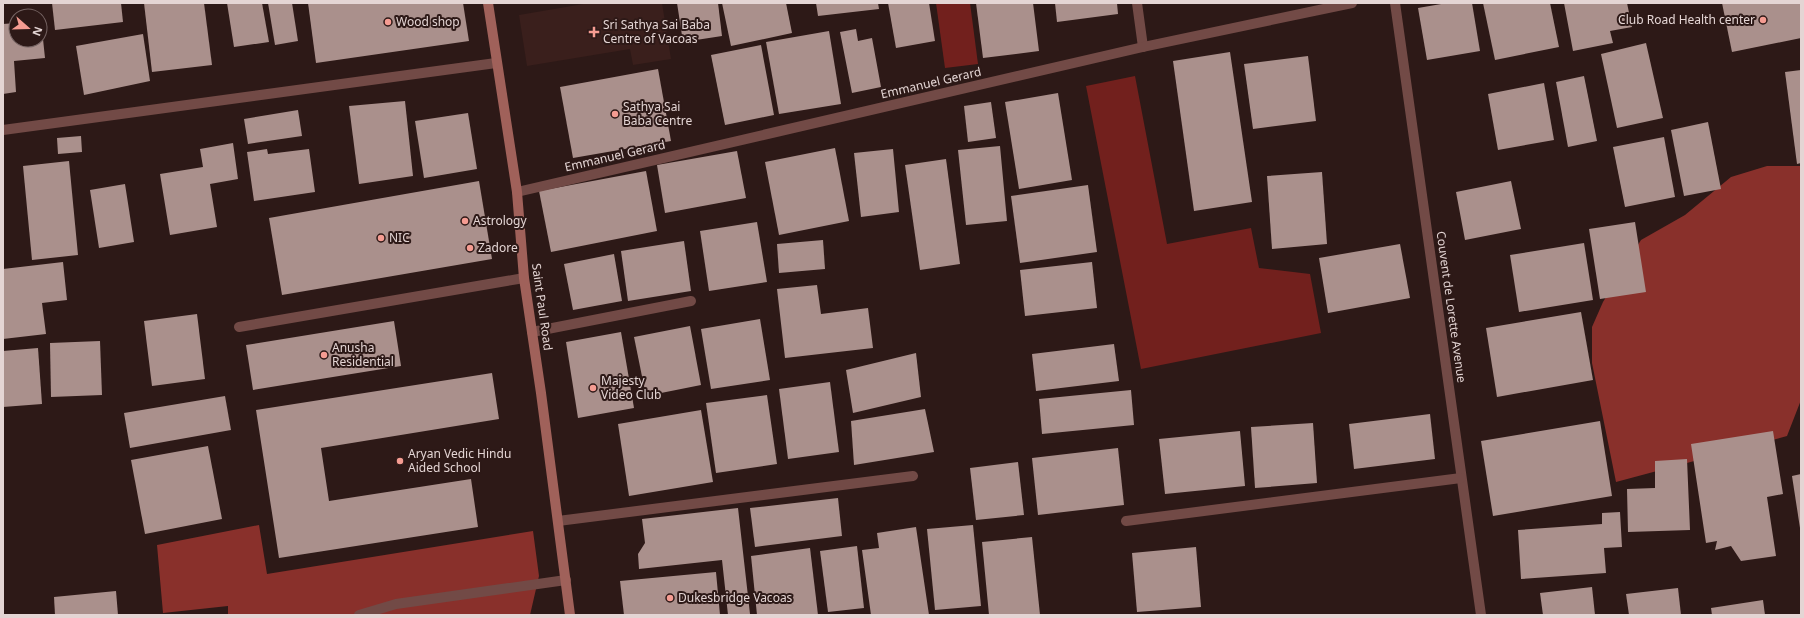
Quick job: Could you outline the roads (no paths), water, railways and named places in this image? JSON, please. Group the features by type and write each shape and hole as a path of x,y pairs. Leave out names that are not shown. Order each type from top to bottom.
{"main road":[{"name":"Saint Paul Road","path":"488,3 517,192 524,278 570,615"}],"street":[{"path":"1137,3 1143,47"},
{"name":"Emmanuel Gerard","path":"517,192 1143,47 1352,3"},
{"name":"Couvent de Lorette Avenue","path":"1396,3 1481,615"},
{"path":"3,130 496,63"},
{"path":"239,327 524,278"},
{"path":"532,332 691,301"},
{"path":"558,521 913,476"},
{"path":"1126,521 1461,478"},
{"path":"359,615 396,604 566,580"}],"place":[{"name":"Club Road Health center","path":"1763,20"},
{"name":"Wood shop","path":"388,22"},
{"name":"Sri Sathya Sai Baba Centre of Vacoas","path":"594,32"},
{"name":"Sathya Sai Baba Centre","path":"615,114"},
{"name":"Astrology","path":"465,221"},
{"name":"NIC","path":"381,238"},
{"name":"Zadore","path":"470,248"},
{"name":"Anusha Residential","path":"324,355"},
{"name":"Majesty Video Club","path":"593,388"},
{"name":"Aryan Vedic Hindu Aided School","path":"400,461"},
{"name":"Dukesbridge Vacoas","path":"670,598"}]}
